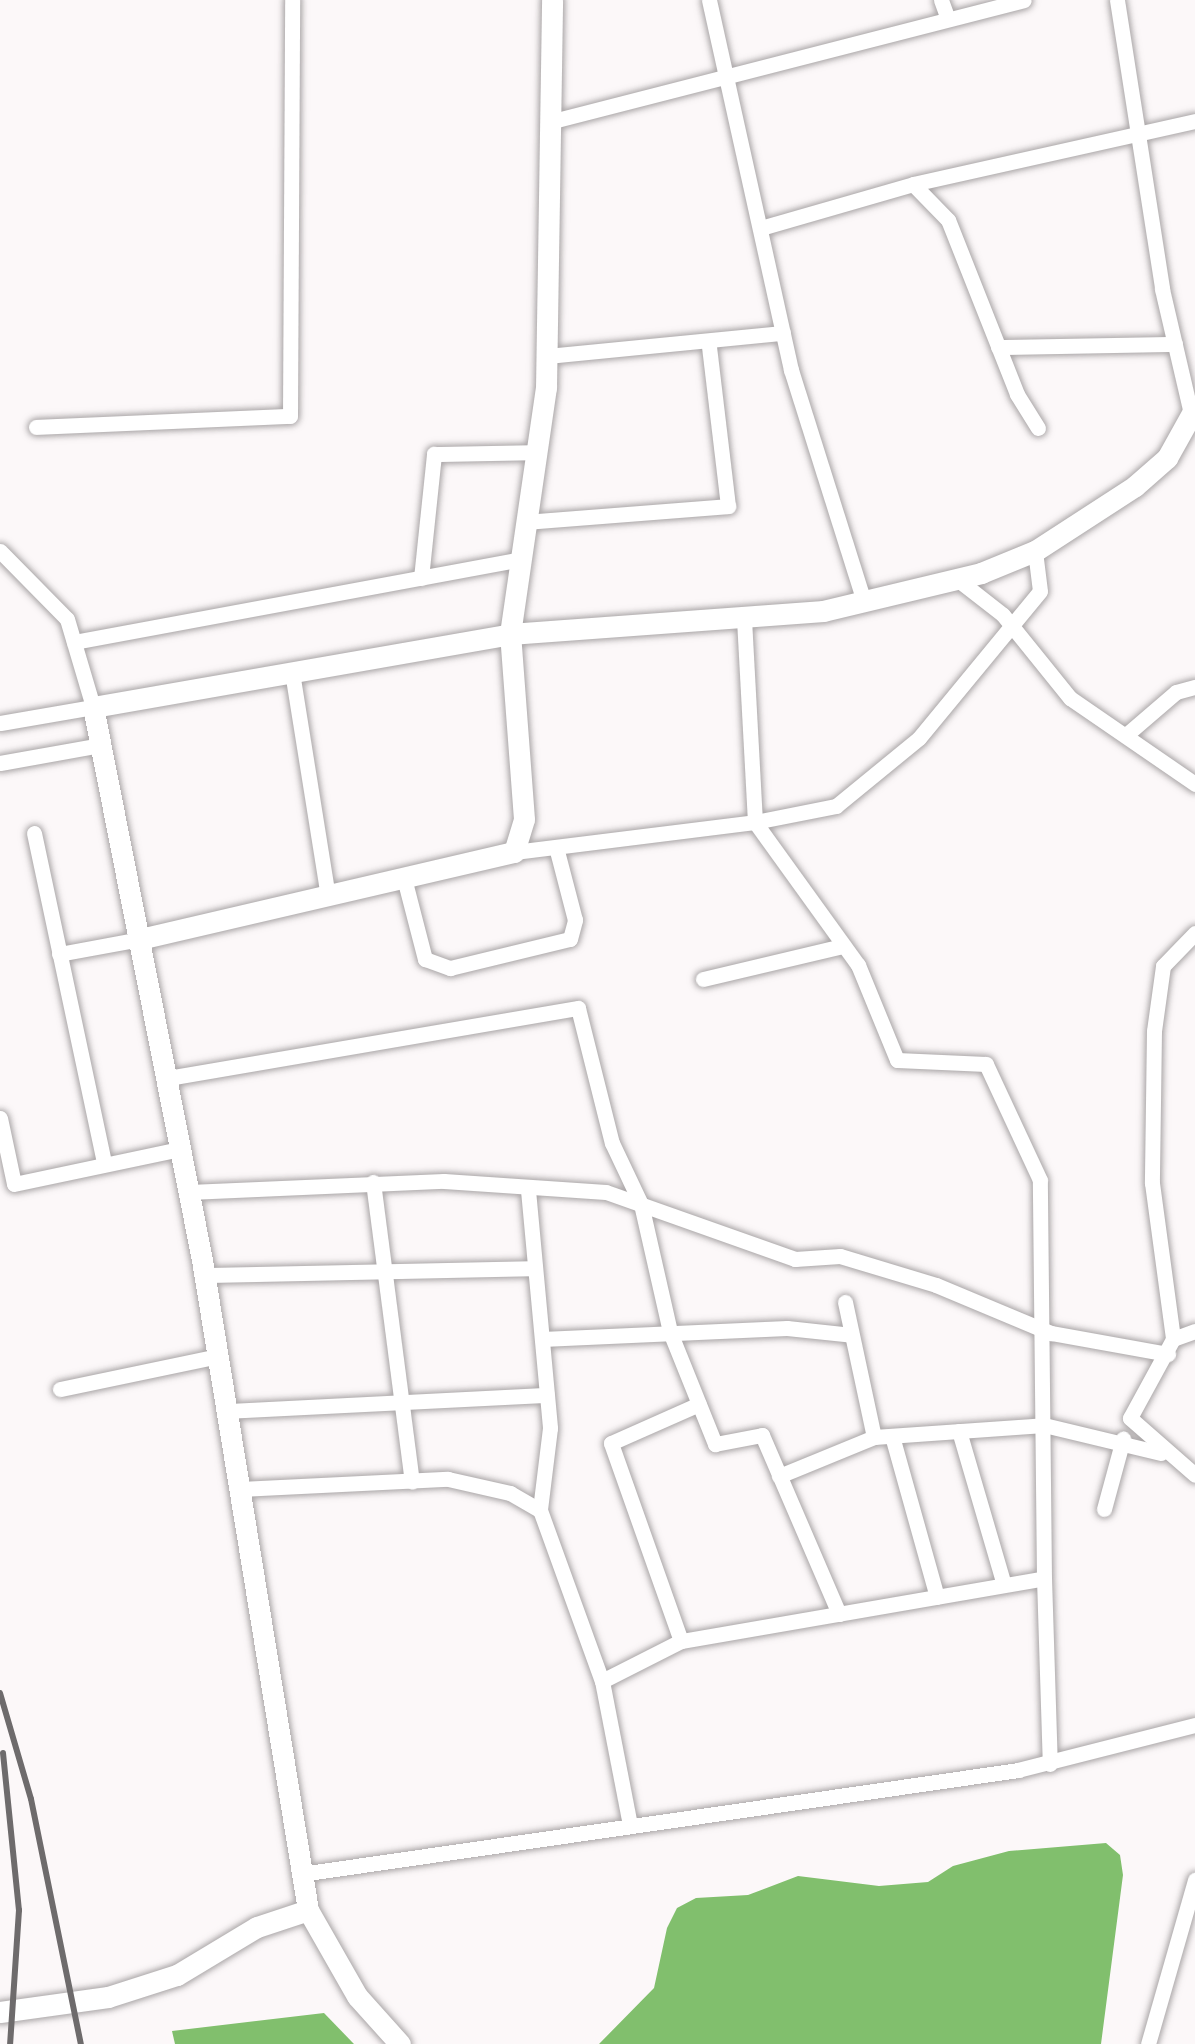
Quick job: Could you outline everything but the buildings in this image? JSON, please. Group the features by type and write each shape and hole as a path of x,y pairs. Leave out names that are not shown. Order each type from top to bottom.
{"street":[{"path":"36,427 290,416 292,0"},
{"path":"514,852 524,819 510,634 547,356 551,0"},
{"path":"709,0 783,333 864,602"},
{"path":"941,0 948,19"},
{"path":"549,122 1024,0"},
{"path":"0,723 510,634 744,620 864,602 957,579 1035,551 1151,472 1193,411 1175,344 1117,0"},
{"path":"761,228 913,184 1195,121"},
{"path":"913,184 948,220 998,347 1038,428"},
{"path":"547,356 709,346 783,333"},
{"path":"998,347 1175,344"},
{"path":"526,522 728,506 709,346"},
{"path":"421,578 434,454 536,452"},
{"path":"0,551 67,620 93,707 189,1192 296,1800 308,1910 357,1996 400,2044"},
{"path":"59,954 514,852 754,822 836,806 867,785 1014,629 1040,591 1035,551"},
{"path":"74,642 520,560"},
{"path":"957,579 1014,629 1070,698 1195,784"},
{"path":"744,620 754,822 843,946 897,1060 986,1064 1040,1180 1050,1764"},
{"path":"292,672 328,896"},
{"path":"1126,735 1176,692 1195,687"},
{"path":"0,763 101,745"},
{"path":"34,833 104,1163"},
{"path":"404,878 425,959 450,968 570,939 575,920 556,847"},
{"path":"1171,1347 1151,1183 1154,1031 1163,966 1195,933"},
{"path":"703,979 843,946"},
{"path":"168,1078 578,1008 612,1143 641,1204 670,1331 715,1444 762,1435 839,1614"},
{"path":"0,1118 14,1184 180,1149"},
{"path":"189,1192 374,1182 606,1192 795,1259 840,1256 936,1285 1044,1330 1171,1347"},
{"path":"374,1182 412,1480"},
{"path":"528,1190 547,1395 540,1510 602,1681 630,1825"},
{"path":"204,1276 536,1268"},
{"path":"845,1302 883,1437 937,1597"},
{"path":"542,1339 787,1328 852,1335"},
{"path":"1195,1331 1171,1347 1130,1418 1162,1453 1195,1475"},
{"path":"60,1389 218,1356"},
{"path":"227,1412 547,1395"},
{"path":"681,1642 611,1443 699,1404"},
{"path":"779,1476 883,1437 1044,1425 1162,1453"},
{"path":"1116,1442 1142,1430"},
{"path":"959,1431 1004,1585"},
{"path":"1104,1509 1116,1442"},
{"path":"240,1489 412,1480 510,1492 540,1510"},
{"path":"602,1681 681,1642 1044,1578"},
{"path":"302,1874 1050,1764 1194,1727"},
{"path":"1148,2044 1195,1880"},
{"path":"0,2012 108,1997 176,1976 257,1927 308,1910"}],"shaded area":[{"path":"1106,1843 1120,1855 1123,1875 1101,2044 599,2044 654,1988 667,1928 677,1908 696,1898 748,1895 798,1876 879,1886 928,1882 953,1866 1009,1851"},
{"path":"324,2013 354,2044 175,2044 172,2031"}],"railway":[{"path":"0,1693 31,1799 81,2044"},
{"path":"3,1753 19,1910 10,2044"}]}
